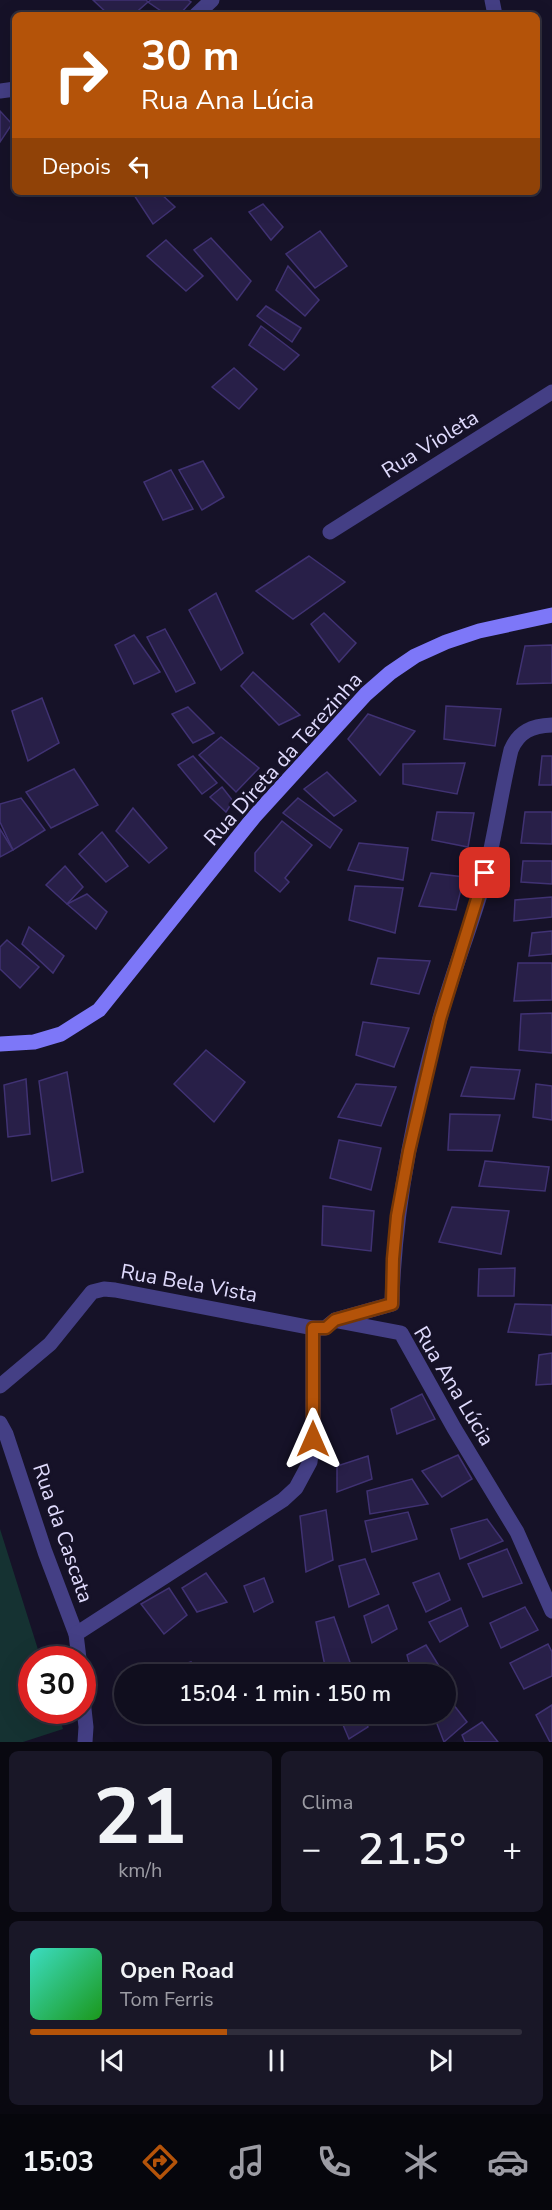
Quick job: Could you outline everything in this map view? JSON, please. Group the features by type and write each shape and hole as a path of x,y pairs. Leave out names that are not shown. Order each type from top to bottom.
{"main road":[{"name":"Rua Direta da Terezinha","path":"0,1044 34,1042 61,1034 99,1010 254,817 366,694 390,673 416,656 478,630 552,615"}],"street":[{"path":"199,12 212,0"},
{"name":"Rua Violeta","path":"330,532 550,398"},
{"path":"76,1634 283,1500 296,1488 310,1462 313,1439 313,1328 326,1328 335,1320 392,1304 393,1259 399,1206 414,1129 440,1019 482,886 511,750 515,740 525,730 536,726 552,725"},
{"name":"Rua Bela Vista","path":"0,1386 64,1330 92,1292 104,1289 313,1328"},
{"name":"Rua Ana Lúcia","path":"335,1320 401,1333 454,1428 517,1532 552,1611"},
{"name":"Rua da Cascata","path":"0,1423 6,1434 45,1552 76,1634 77,1646"},
{"path":"85,1742 86,1724"}],"green space":[{"path":"0,1529 37,1646 18,1646 18,1724 61,1724 63,1729 23,1742 0,1742"}],"building":[{"path":"93,0 146,0 148,2 136,12 106,12"},
{"path":"151,0 188,0 191,2 182,12 163,12 148,2"},
{"path":"0,111 12,124 0,142"},
{"path":"134,195 162,195 175,207 153,224"},
{"path":"263,204 283,227 271,240 249,212"},
{"path":"320,231 347,266 315,288 286,254"},
{"path":"211,238 251,281 237,300 194,250"},
{"path":"166,240 203,276 186,291 147,256"},
{"path":"288,266 319,300 305,316 276,290"},
{"path":"266,306 301,328 292,342 257,316"},
{"path":"261,326 299,355 284,370 249,345"},
{"path":"234,368 257,389 239,409 212,387"},
{"path":"203,461 224,497 202,510 179,470"},
{"path":"171,470 193,509 163,520 144,482"},
{"path":"309,556 345,582 293,619 256,591"},
{"path":"216,593 243,653 221,670 189,610"},
{"path":"324,613 356,643 339,662 311,624"},
{"path":"165,629 195,683 176,692 147,637"},
{"path":"134,635 160,672 134,684 115,645"},
{"path":"552,645 552,683 517,684 525,646"},
{"path":"253,672 300,715 279,725 241,686"},
{"path":"42,698 59,743 28,761 12,711"},
{"path":"446,706 501,709 495,746 444,739"},
{"path":"188,707 214,733 193,743 172,714"},
{"path":"368,714 415,731 380,775 348,739"},
{"path":"221,737 259,768 236,792 199,755"},
{"path":"193,756 217,783 202,794 178,765"},
{"path":"542,756 552,756 552,785 539,785"},
{"path":"465,763 457,794 403,784 403,764"},
{"path":"74,769 98,805 51,828 26,792"},
{"path":"327,772 356,801 334,816 304,789"},
{"path":"222,787 233,801 226,812 210,797"},
{"path":"21,798 45,830 13,850 0,822 0,804"},
{"path":"298,798 342,830 330,848 283,813"},
{"path":"133,808 167,848 149,863 116,831"},
{"path":"437,812 474,813 468,847 432,840"},
{"path":"525,812 552,812 552,844 521,843"},
{"path":"282,821 312,845 285,878 289,882 280,892 255,871 255,853"},
{"path":"0,829 13,850 0,857"},
{"path":"102,832 128,866 106,882 79,854"},
{"path":"359,843 408,848 403,880 348,870"},
{"path":"523,861 552,861 552,884 521,882"},
{"path":"65,866 83,887 67,904 46,885"},
{"path":"431,873 464,877 456,910 419,906"},
{"path":"355,886 403,888 395,933 349,920"},
{"path":"87,894 107,912 96,929 67,904"},
{"path":"552,897 552,917 514,921 515,900"},
{"path":"29,927 64,956 53,973 22,944"},
{"path":"552,931 552,954 529,956 532,933"},
{"path":"7,940 39,967 20,988 0,969 0,947"},
{"path":"378,958 430,961 419,994 371,984"},
{"path":"518,963 552,963 552,1000 514,1001"},
{"path":"552,1013 552,1053 519,1050 521,1014"},
{"path":"363,1022 409,1028 394,1067 356,1055"},
{"path":"206,1050 245,1082 214,1122 174,1084"},
{"path":"471,1067 520,1070 514,1099 461,1096"},
{"path":"67,1072 83,1172 52,1181 39,1081"},
{"path":"26,1079 30,1134 8,1137 4,1085"},
{"path":"356,1084 396,1087 381,1126 338,1117"},
{"path":"536,1084 552,1086 552,1120 533,1117"},
{"path":"450,1114 500,1115 492,1151 448,1150"},
{"path":"339,1140 381,1148 371,1190 330,1178"},
{"path":"485,1161 549,1167 545,1191 479,1186"},
{"path":"323,1206 374,1211 371,1251 322,1245"},
{"path":"452,1207 509,1211 501,1254 439,1242"},
{"path":"515,1268 514,1296 478,1296 479,1269"},
{"path":"515,1304 552,1305 552,1335 508,1332"},
{"path":"552,1353 552,1384 536,1385 539,1355"},
{"path":"422,1394 435,1419 397,1434 391,1409"},
{"path":"458,1455 472,1479 442,1497 422,1471"},
{"path":"368,1456 372,1479 337,1492 337,1466"},
{"path":"412,1479 428,1504 370,1514 367,1491"},
{"path":"326,1510 333,1560 306,1572 300,1516"},
{"path":"408,1512 417,1539 372,1552 365,1521"},
{"path":"487,1519 503,1541 460,1559 451,1529"},
{"path":"507,1549 522,1583 483,1597 468,1564"},
{"path":"365,1559 379,1594 349,1607 339,1566"},
{"path":"206,1573 227,1602 197,1612 182,1588"},
{"path":"439,1573 450,1600 426,1612 413,1583"},
{"path":"264,1578 273,1602 254,1612 244,1586"},
{"path":"169,1588 187,1615 164,1634 141,1604"},
{"path":"388,1605 397,1629 372,1643 364,1616"},
{"path":"525,1607 538,1630 501,1648 490,1623"},
{"path":"461,1608 468,1626 440,1642 429,1622"},
{"path":"334,1617 351,1664 325,1664 316,1622"},
{"path":"548,1644 552,1652 552,1676 524,1689 510,1663"},
{"path":"426,1645 438,1664 409,1664 407,1655"},
{"path":"552,1705 552,1741 550,1742 536,1715"},
{"path":"456,1708 467,1722 444,1742 437,1724 456,1724"},
{"path":"482,1722 498,1742 465,1742 462,1735"},
{"path":"343,1724 367,1724 368,1727 349,1739"}],"route":[{"path":"313,1439 313,1328 326,1328 335,1320 392,1304 397,1216 409,1151 440,1019 485,873"}]}
